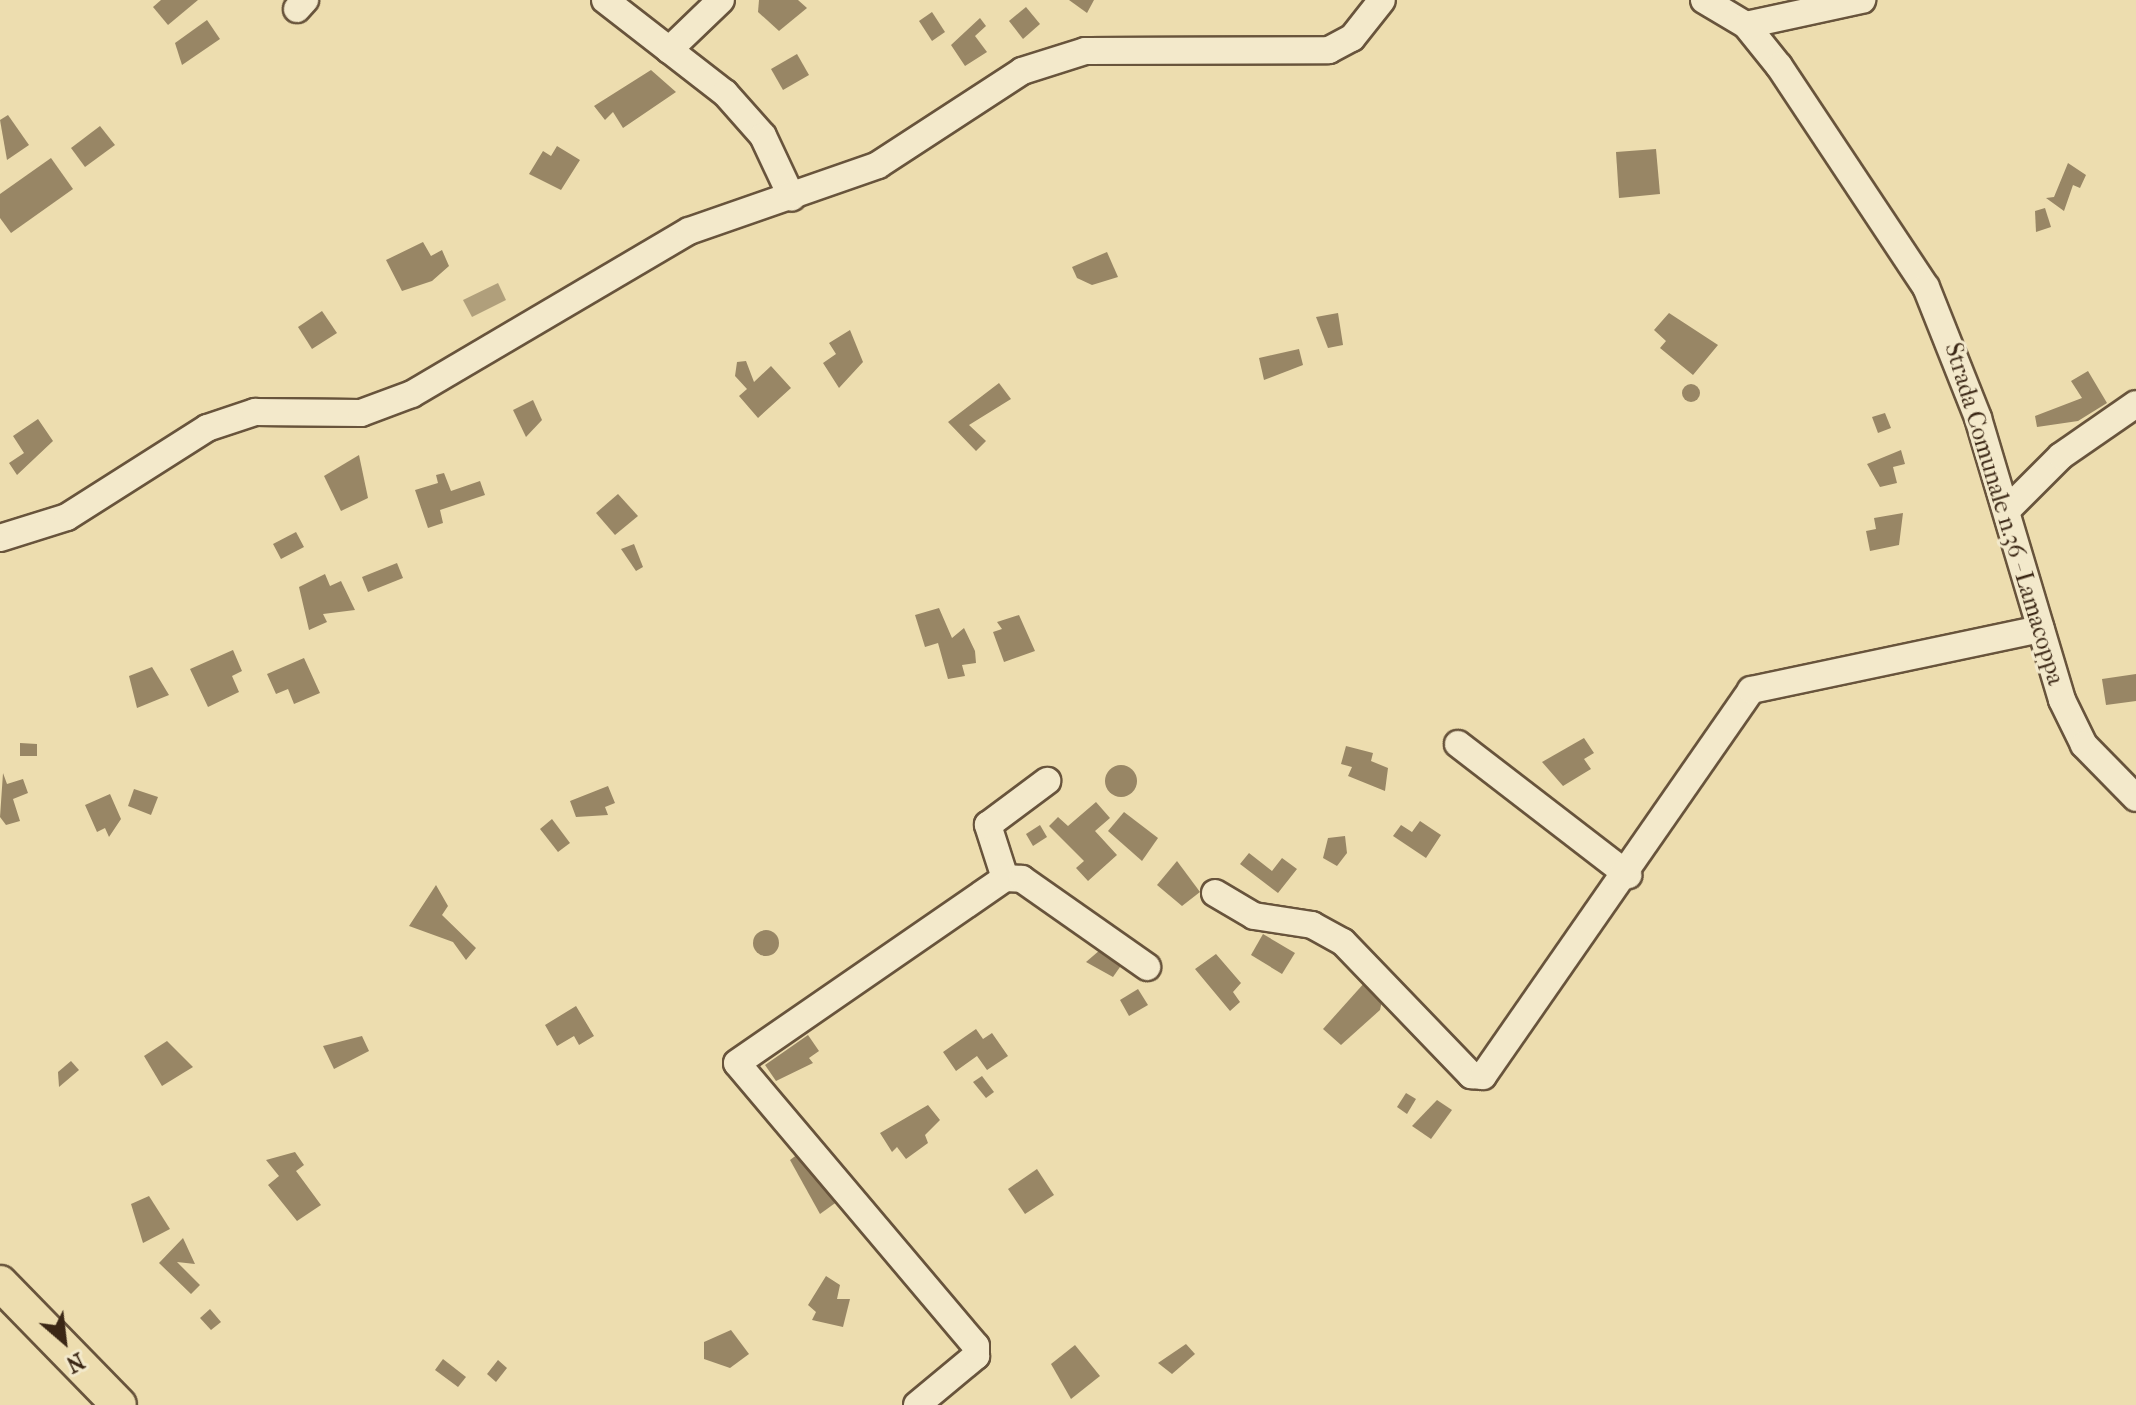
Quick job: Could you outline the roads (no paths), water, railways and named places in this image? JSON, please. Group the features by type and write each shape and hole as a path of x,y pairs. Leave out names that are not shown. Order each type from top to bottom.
{"main road":[{"path":"0,1283 119,1405"}],"street":[{"path":"605,0 725,93 763,136 792,198"},
{"path":"669,50 721,0"},
{"path":"0,538 67,517 207,428 255,412 361,413 412,394 689,231 792,198 878,165 1022,71 1085,51 1329,50 1352,38 1382,0"},
{"name":"Strada Comunale n.36 - Lamacoppa","path":"1704,0 1746,25 1926,287 2007,510 2041,629 2084,745 2136,798"},
{"path":"1746,25 1862,0"},
{"path":"2007,510 2061,456 2136,404"},
{"path":"1215,893 1254,916 1312,925 1343,942 1471,1075 1483,1076 1628,875 1751,690 2041,629"},
{"path":"1458,744 1628,875"},
{"path":"1005,878 988,825 1047,781"},
{"path":"917,1405 976,1356 976,1346 737,1063 1005,878 1022,879 1147,967"}]}
